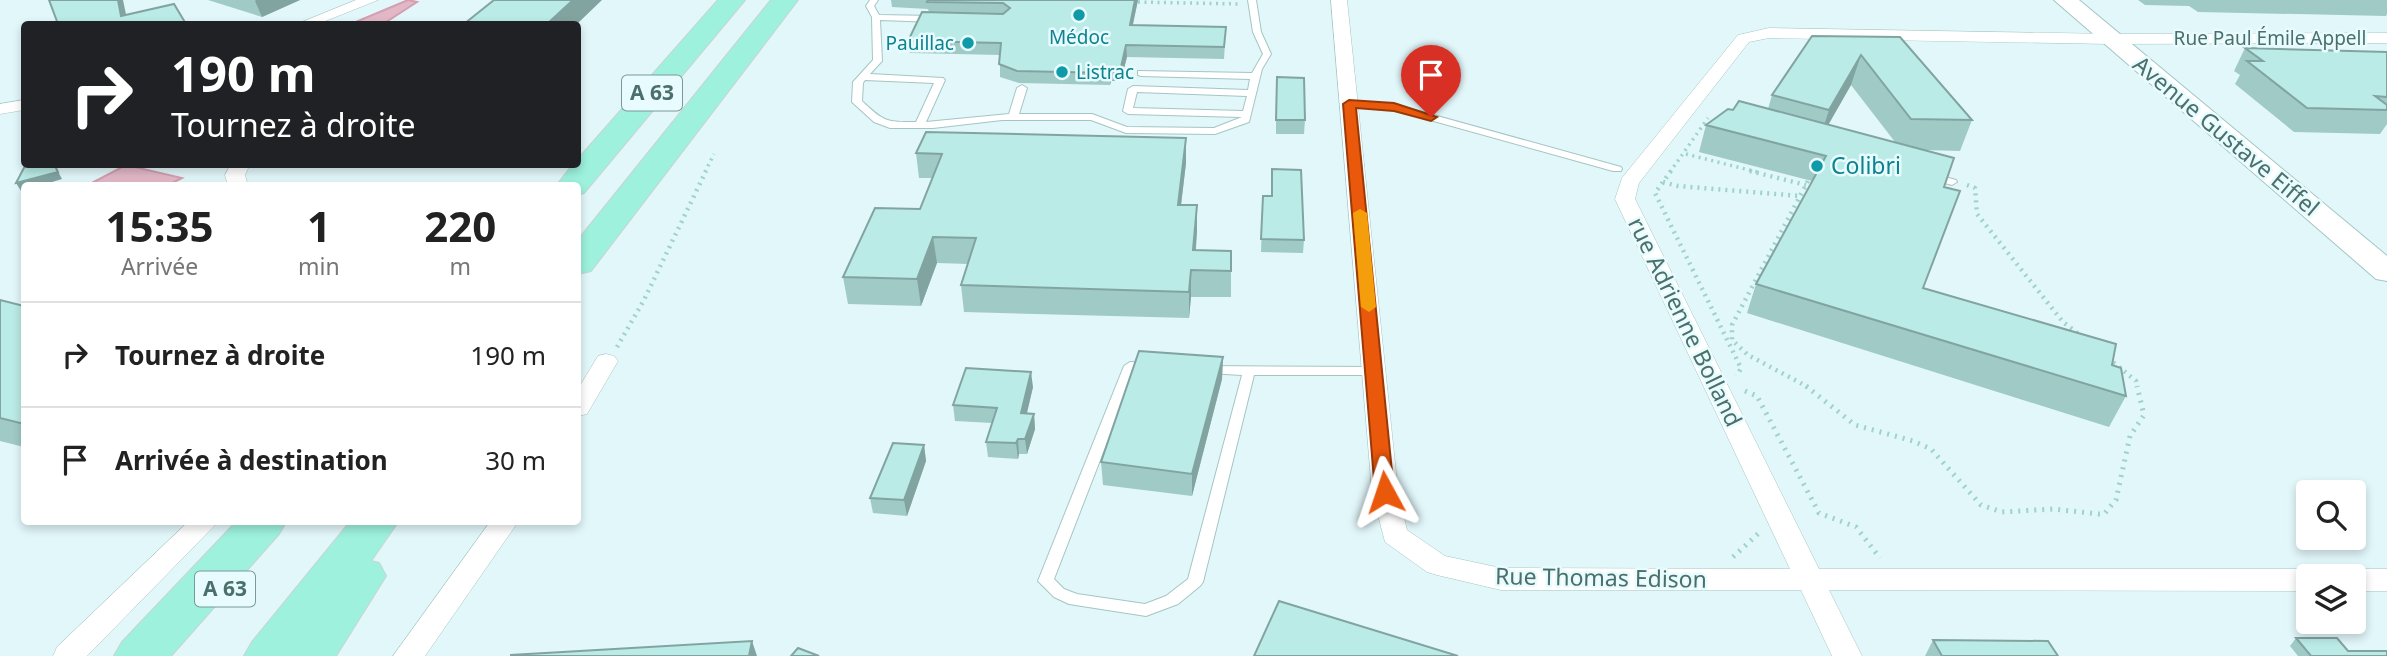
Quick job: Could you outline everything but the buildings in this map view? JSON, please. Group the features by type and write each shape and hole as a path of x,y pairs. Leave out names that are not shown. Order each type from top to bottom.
{"highway":[{"name":"A 63","path":"575,182 732,0"},
{"name":"A 63","path":"581,259 785,0"},
{"path":"581,284 652,186 700,107"},
{"path":"140,656 260,525"},
{"name":"A 63","path":"167,656 280,525"},
{"path":"270,656 373,525"},
{"path":"309,656 399,525"}],"street":[{"path":"313,21 370,0"},
{"path":"330,21 386,0"},
{"name":"Rue Thomas Edison","path":"1339,0 1385,492 1395,535 1437,565 1501,579 2296,580"},
{"name":"Avenue Gustave Eiffel","path":"2065,0 2387,272"},
{"name":"rue Adrienne Bolland","path":"1810,580 1625,199 1629,182 1744,38 1769,33 2111,39"},
{"name":"Rue Paul Émile Appell","path":"2111,39 2387,38"},
{"path":"0,103 21,99"},
{"path":"0,109 21,106"},
{"path":"581,403 606,361"},
{"path":"68,656 201,525"},
{"path":"408,656 502,525"},
{"path":"1810,580 1846,656"},
{"path":"2366,580 2387,580"}],"lane":[{"path":"874,0 871,11 876,17 878,61 858,82 855,93 857,102 864,111 890,125 1013,117 1092,117 1126,130 1215,131 1246,120 1255,76 1267,54 1257,32 1252,2"},
{"path":"876,17 940,19"},
{"path":"1141,73 1255,76"},
{"path":"864,77 940,80 920,125"},
{"path":"1013,117 1022,88"},
{"path":"1247,114 1128,111 1133,89 1252,93"},
{"path":"1349,104 1394,107 1617,169"},
{"path":"1913,171 1952,181"},
{"path":"1170,368 1130,366 1046,581 1059,593 1075,600 1146,610 1172,600 1195,582 1249,371"},
{"path":"1196,369 1374,371"}],"path":[{"path":"1138,2 1252,2"},
{"path":"1714,110 1655,193 1741,368 1736,378 1741,389 1757,396 1819,513 1850,520 1867,535 1893,580"},
{"path":"606,361 622,341 644,300 714,154"},
{"path":"1686,154 1807,183 1732,325 1732,340 1759,361 1811,388 1843,420 1877,434 1920,443 1943,460 1971,499 1991,510 2017,514 2061,510 2086,515 2104,514 2116,500 2130,436 2144,415 2136,381 2105,355"},
{"path":"1952,181 1975,188 1977,214 2063,322 2084,339"},
{"path":"1663,182 1678,186 1800,196"}],"shaded area":[{"path":"408,0 417,2 388,21 358,21"},
{"path":"120,168 139,168 182,178 174,182 94,182"}],"slow traffic":[{"path":"1360,213 1369,307"}],"place":[{"name":"Médoc","path":"1079,15"},
{"name":"Pauillac","path":"968,43"},
{"name":"Listrac","path":"1062,72"},
{"name":"Colibri","path":"1817,166"}],"route":[{"path":"1385,492 1349,104 1394,107 1431,117"}]}
